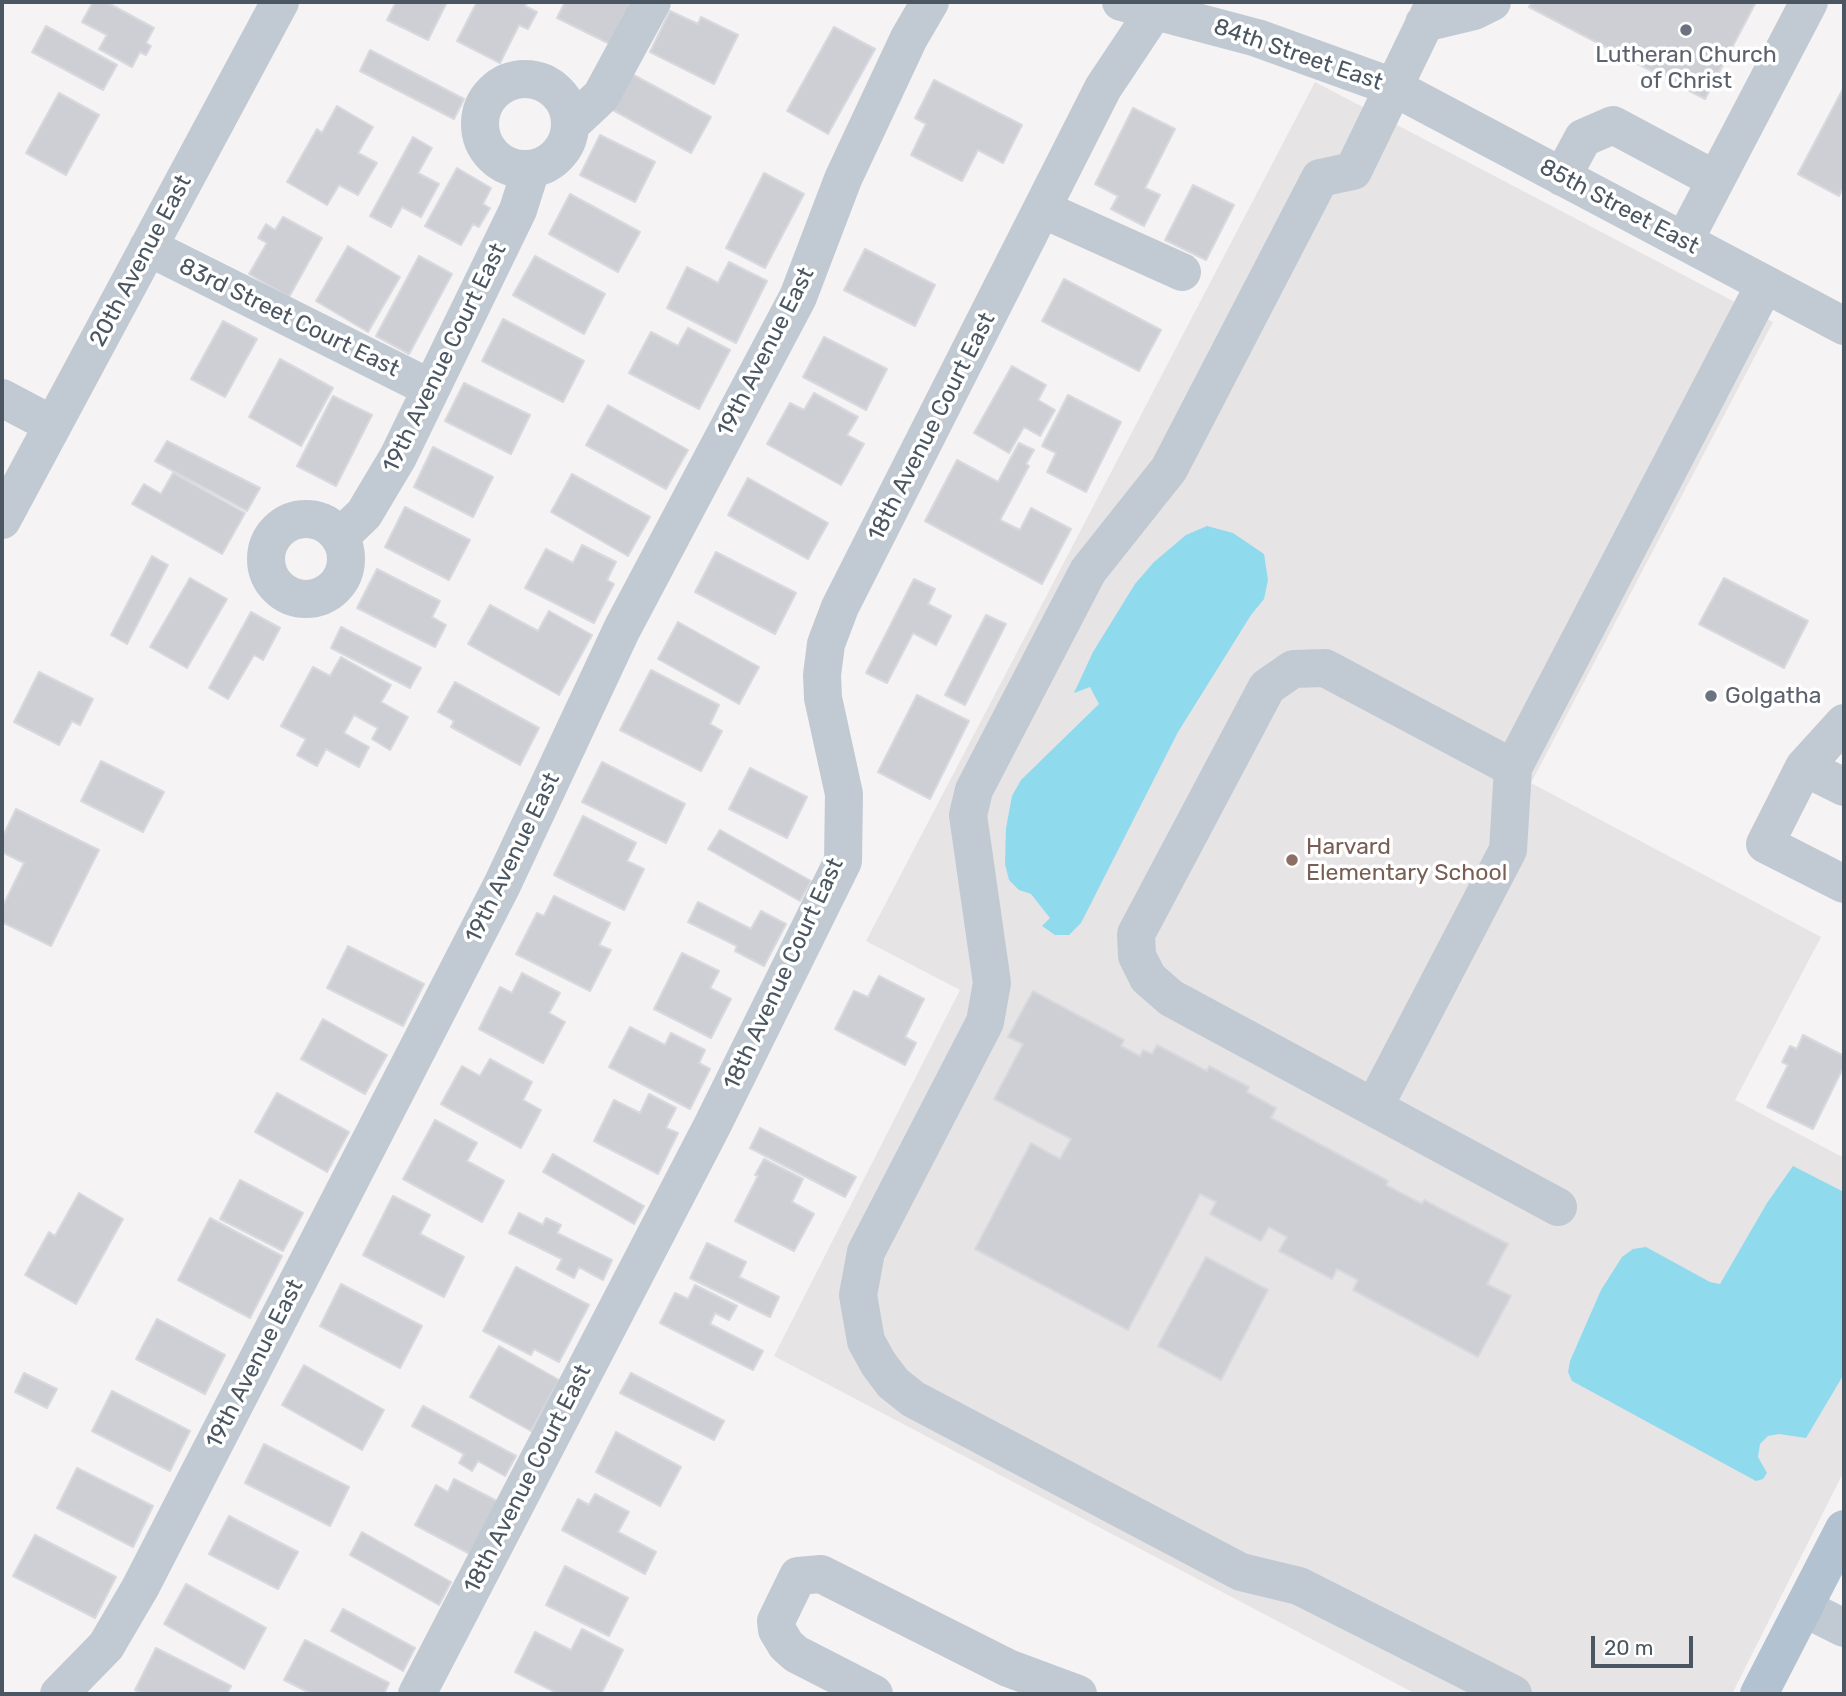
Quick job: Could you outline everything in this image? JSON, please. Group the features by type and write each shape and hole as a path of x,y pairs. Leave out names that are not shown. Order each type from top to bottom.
{"main road":[{"path":"1770,1691 1804,1608 1844,1529"}],"street":[{"name":"20th Avenue East","path":"2,520 280,2"},
{"path":"570,125 601,96 652,2"},
{"name":"19th Avenue East","path":"59,1694 106,1646 140,1588 489,909 622,629 798,297 843,179 909,38 930,2"},
{"path":"1492,2 1474,11 1430,12 1353,171 1321,178 1169,469 1088,571 974,790 968,815 992,983 985,1022 866,1252 859,1284 859,1317 878,1363 893,1383 913,1399 1241,1572 1299,1586 1513,1694"},
{"path":"1684,241 1809,2"},
{"name":"84th Street East","path":"1138,6 1257,38 1393,87"},
{"name":"18th Avenue Court East","path":"417,1694 705,1138 843,861 844,794 823,698 822,675 826,644 840,607 1103,88 1138,6"},
{"path":"518,79 534,80 549,86 560,96 568,110 570,125 567,141 559,154 546,164 531,169 501,163 485,145 479,123 482,108 491,94 518,79"},
{"name":"85th Street East","path":"1393,87 1844,326"},
{"path":"1562,177 1583,138 1612,125 1716,180"},
{"name":"19th Avenue Court East","path":"341,537 364,514 397,457 518,210 531,169"},
{"path":"1042,209 1182,272"},
{"name":"83rd Street Court East","path":"148,247 430,388"},
{"path":"1374,1107 1508,850 1513,768 1765,284"},
{"path":"2,398 53,425"},
{"path":"1513,768 1325,668 1293,668 1267,687 1136,934 1137,956 1148,978 1171,998 1558,1207"},
{"path":"1844,723 1804,767 1765,844 1844,884"},
{"path":"1804,767 1844,787"},
{"path":"874,1694 796,1654 786,1645 777,1630 776,1621 798,1576 821,1574 1008,1668 1078,1694"},
{"path":"1804,1608 1844,1628"}],"shaded area":[{"name":"Harvard Elementary School","path":"1315,82 1773,322 1531,783 1821,937 1735,1100 1844,1158 1844,1471 1732,1694 1416,1694 774,1356 960,990 866,941"}],"water":[{"path":"1207,526 1233,533 1264,554 1268,580 1264,599 1251,615 1178,732 1081,923 1069,935 1055,935 1042,926 1050,918 1031,894 1019,890 1009,880 1005,864 1006,828 1012,796 1021,780 1099,704 1090,687 1074,693 1093,652 1135,584 1154,562 1186,535"},
{"path":"1793,1166 1844,1192 1844,1374 1806,1438 1779,1434 1768,1436 1760,1444 1758,1457 1767,1473 1763,1479 1756,1481 1572,1381 1568,1372 1570,1361 1601,1290 1622,1257 1633,1249 1646,1247 1710,1282 1720,1284 1767,1203"}],"building":[{"path":"93,2 106,2 154,28 146,43 151,46 146,55 140,52 132,67 99,49 107,35 82,22"},
{"path":"396,2 447,2 428,40 387,20"},
{"path":"477,2 528,2 525,6 537,12 528,29 519,25 500,63 457,41"},
{"path":"565,2 625,2 631,5 612,45 557,18"},
{"path":"1532,2 1756,2 1705,99 1529,7"},
{"path":"670,11 698,24 701,17 738,35 714,84 650,52"},
{"path":"46,26 117,65 103,90 32,52"},
{"path":"834,27 875,49 828,134 787,111"},
{"path":"370,50 464,99 454,119 360,71"},
{"path":"630,73 711,117 691,153 611,109"},
{"path":"934,80 1022,125 1003,163 978,150 962,181 911,155 926,124 915,118"},
{"path":"1844,87 1844,186 1839,196 1798,174"},
{"path":"59,93 99,115 66,175 26,153"},
{"path":"337,106 373,127 358,153 377,163 358,195 339,185 327,205 287,182 317,129 322,133"},
{"path":"1133,108 1175,129 1145,188 1160,195 1144,226 1111,209 1118,196 1095,184"},
{"path":"600,135 655,162 635,202 580,175"},
{"path":"413,137 432,148 418,173 439,184 421,217 402,207 391,227 370,216"},
{"path":"457,168 491,188 483,204 490,208 479,227 473,224 461,245 425,226"},
{"path":"764,173 804,194 765,268 726,248"},
{"path":"1193,185 1234,205 1206,260 1165,240"},
{"path":"570,194 640,232 618,272 549,234"},
{"path":"283,217 322,238 289,297 249,274 267,243 258,238 266,224 275,230"},
{"path":"348,246 400,277 368,332 316,301"},
{"path":"865,249 935,285 915,326 844,290"},
{"path":"419,256 452,274 409,354 376,336"},
{"path":"535,256 605,294 584,334 513,295"},
{"path":"729,262 767,281 736,343 667,308 687,267 718,283"},
{"path":"1064,279 1161,330 1139,371 1042,321"},
{"path":"503,319 584,361 563,402 482,361"},
{"path":"223,321 257,339 225,397 191,379"},
{"path":"688,328 730,350 699,409 629,373 651,332 678,346"},
{"path":"824,337 887,369 866,410 803,377"},
{"path":"280,359 333,388 301,446 249,417"},
{"path":"1012,366 1046,385 1038,400 1055,410 1040,436 1024,427 1009,453 974,433"},
{"path":"464,383 530,415 511,454 445,421"},
{"path":"814,393 858,417 847,435 864,444 841,485 767,444 790,403 804,410"},
{"path":"1068,395 1121,422 1086,492 1047,472 1056,453 1042,446"},
{"path":"333,396 372,415 336,486 297,466"},
{"path":"608,405 688,450 666,489 586,445"},
{"path":"167,441 260,488 247,511 155,461"},
{"path":"1019,443 1034,450 1026,464 1029,466 1000,520 1020,530 1031,508 1071,529 1042,584 925,521 957,460 998,482"},
{"path":"433,447 493,477 473,517 414,487"},
{"path":"173,473 245,513 222,554 132,504 144,484 161,494"},
{"path":"572,474 650,517 628,556 551,512"},
{"path":"748,478 828,523 808,559 728,515"},
{"path":"405,507 470,540 449,580 385,547"},
{"path":"582,545 616,562 607,580 614,584 594,623 525,588 546,549 573,563"},
{"path":"716,552 796,593 775,634 695,592"},
{"path":"152,556 168,565 127,644 111,635"},
{"path":"377,569 440,601 432,617 446,625 435,647 357,608"},
{"path":"190,578 227,599 187,668 150,647"},
{"path":"1724,578 1808,621 1784,668 1699,624"},
{"path":"914,579 935,589 928,604 951,616 936,645 913,633 887,683 866,673"},
{"path":"490,605 538,631 549,611 592,635 559,695 468,644"},
{"path":"251,612 280,628 263,660 254,655 228,699 209,688"},
{"path":"986,615 1006,624 965,705 945,695"},
{"path":"678,622 759,667 739,704 658,659"},
{"path":"341,627 421,668 410,688 331,648"},
{"path":"341,657 391,685 381,702 408,717 390,750 372,739 378,728 354,715 344,733 369,747 359,767 326,749 317,766 297,755 306,739 281,726 313,667 330,676"},
{"path":"651,670 719,705 710,724 722,731 701,771 620,730"},
{"path":"39,672 93,699 80,725 72,721 59,745 14,722"},
{"path":"455,682 539,728 520,765 451,727 454,721 438,712"},
{"path":"917,695 969,721 930,799 878,772"},
{"path":"101,761 164,792 143,832 81,801"},
{"path":"602,762 685,804 666,843 582,802"},
{"path":"750,768 807,797 787,838 729,809"},
{"path":"16,809 99,850 51,946 2,922 2,908 24,863 2,852 2,838"},
{"path":"583,816 636,843 627,861 644,869 624,910 554,875"},
{"path":"720,830 811,881 800,901 708,849"},
{"path":"554,896 610,923 599,945 611,950 590,991 516,954 537,913 544,916"},
{"path":"698,902 751,929 761,911 786,924 764,966 735,951 737,946 688,922"},
{"path":"348,946 424,984 403,1026 327,988"},
{"path":"682,953 719,971 710,988 731,999 711,1038 654,1009"},
{"path":"522,973 560,993 549,1013 565,1022 543,1063 479,1029 500,987 512,993"},
{"path":"879,976 924,999 905,1037 916,1043 905,1065 835,1029 854,991 868,997"},
{"path":"1033,991 1124,1040 1121,1046 1140,1056 1143,1050 1152,1054 1157,1045 1207,1071 1209,1066 1249,1087 1247,1092 1276,1108 1271,1118 1388,1181 1386,1185 1422,1204 1424,1200 1508,1244 1487,1284 1511,1296 1478,1357 1353,1290 1358,1280 1337,1269 1332,1279 1279,1251 1287,1237 1269,1227 1261,1241 1210,1214 1216,1202 1200,1194 1128,1330 975,1249 1031,1143 1060,1159 1071,1139 994,1099 1023,1044 1008,1037"},
{"path":"323,1019 387,1055 365,1094 301,1059"},
{"path":"630,1027 665,1045 671,1033 705,1050 699,1063 710,1069 690,1109 609,1067"},
{"path":"1803,1035 1844,1056 1844,1066 1813,1129 1767,1107 1788,1065 1782,1062 1790,1046 1797,1049"},
{"path":"490,1059 532,1082 523,1100 541,1110 521,1148 441,1104 462,1066 480,1076"},
{"path":"277,1093 349,1132 327,1172 255,1132"},
{"path":"649,1094 676,1108 666,1128 678,1133 658,1174 594,1141 614,1100 640,1113"},
{"path":"435,1120 477,1143 467,1161 504,1181 482,1222 403,1179"},
{"path":"760,1128 856,1177 845,1197 750,1148"},
{"path":"553,1154 644,1206 634,1224 543,1172"},
{"path":"764,1159 803,1179 792,1202 814,1214 794,1251 735,1221"},
{"path":"240,1180 303,1213 283,1251 220,1219"},
{"path":"79,1193 123,1219 76,1304 25,1275 49,1232 55,1236"},
{"path":"393,1196 430,1215 420,1234 464,1257 444,1297 363,1255"},
{"path":"519,1213 543,1225 546,1218 561,1225 557,1233 612,1260 603,1280 579,1267 574,1278 557,1269 562,1259 509,1233"},
{"path":"210,1218 282,1256 250,1318 178,1280"},
{"path":"707,1243 746,1262 739,1277 779,1297 770,1317 690,1278"},
{"path":"1206,1257 1268,1290 1221,1380 1158,1346"},
{"path":"516,1267 589,1305 559,1362 534,1349 531,1355 483,1331"},
{"path":"341,1284 422,1326 400,1368 320,1326"},
{"path":"695,1285 737,1306 729,1320 715,1313 710,1324 763,1351 753,1370 660,1323 675,1293 688,1299"},
{"path":"157,1319 225,1355 205,1394 136,1359"},
{"path":"499,1346 559,1380 531,1431 470,1397"},
{"path":"304,1365 384,1410 362,1450 282,1405"},
{"path":"24,1373 57,1389 47,1408 15,1392"},
{"path":"631,1373 724,1421 714,1440 620,1393"},
{"path":"112,1391 190,1431 170,1471 92,1431"},
{"path":"423,1406 516,1456 505,1476 478,1461 472,1471 459,1463 464,1454 412,1426"},
{"path":"616,1432 681,1467 660,1506 596,1472"},
{"path":"264,1444 349,1487 330,1526 245,1483"},
{"path":"77,1468 153,1506 133,1547 57,1508"},
{"path":"454,1479 497,1501 470,1554 415,1525 436,1485 448,1492"},
{"path":"595,1494 629,1512 618,1532 656,1552 645,1574 562,1530 578,1499 589,1505"},
{"path":"229,1516 298,1552 278,1589 209,1554"},
{"path":"362,1532 451,1582 439,1605 350,1555"},
{"path":"35,1535 116,1577 95,1618 13,1576"},
{"path":"565,1566 628,1598 609,1636 546,1605"},
{"path":"186,1584 266,1628 244,1669 164,1624"},
{"path":"343,1609 415,1648 403,1671 331,1631"},
{"path":"582,1629 623,1650 601,1694 559,1694 515,1672 535,1632 571,1650"},
{"path":"305,1640 389,1683 384,1694 312,1694 284,1680"},
{"path":"156,1648 231,1686 227,1694 144,1694 135,1690"}],"place":[{"name":"Lutheran Church of Christ","path":"1686,30"},
{"name":"Golgatha","path":"1711,696"},
{"name":"Harvard Elementary School","path":"1292,860"}]}
